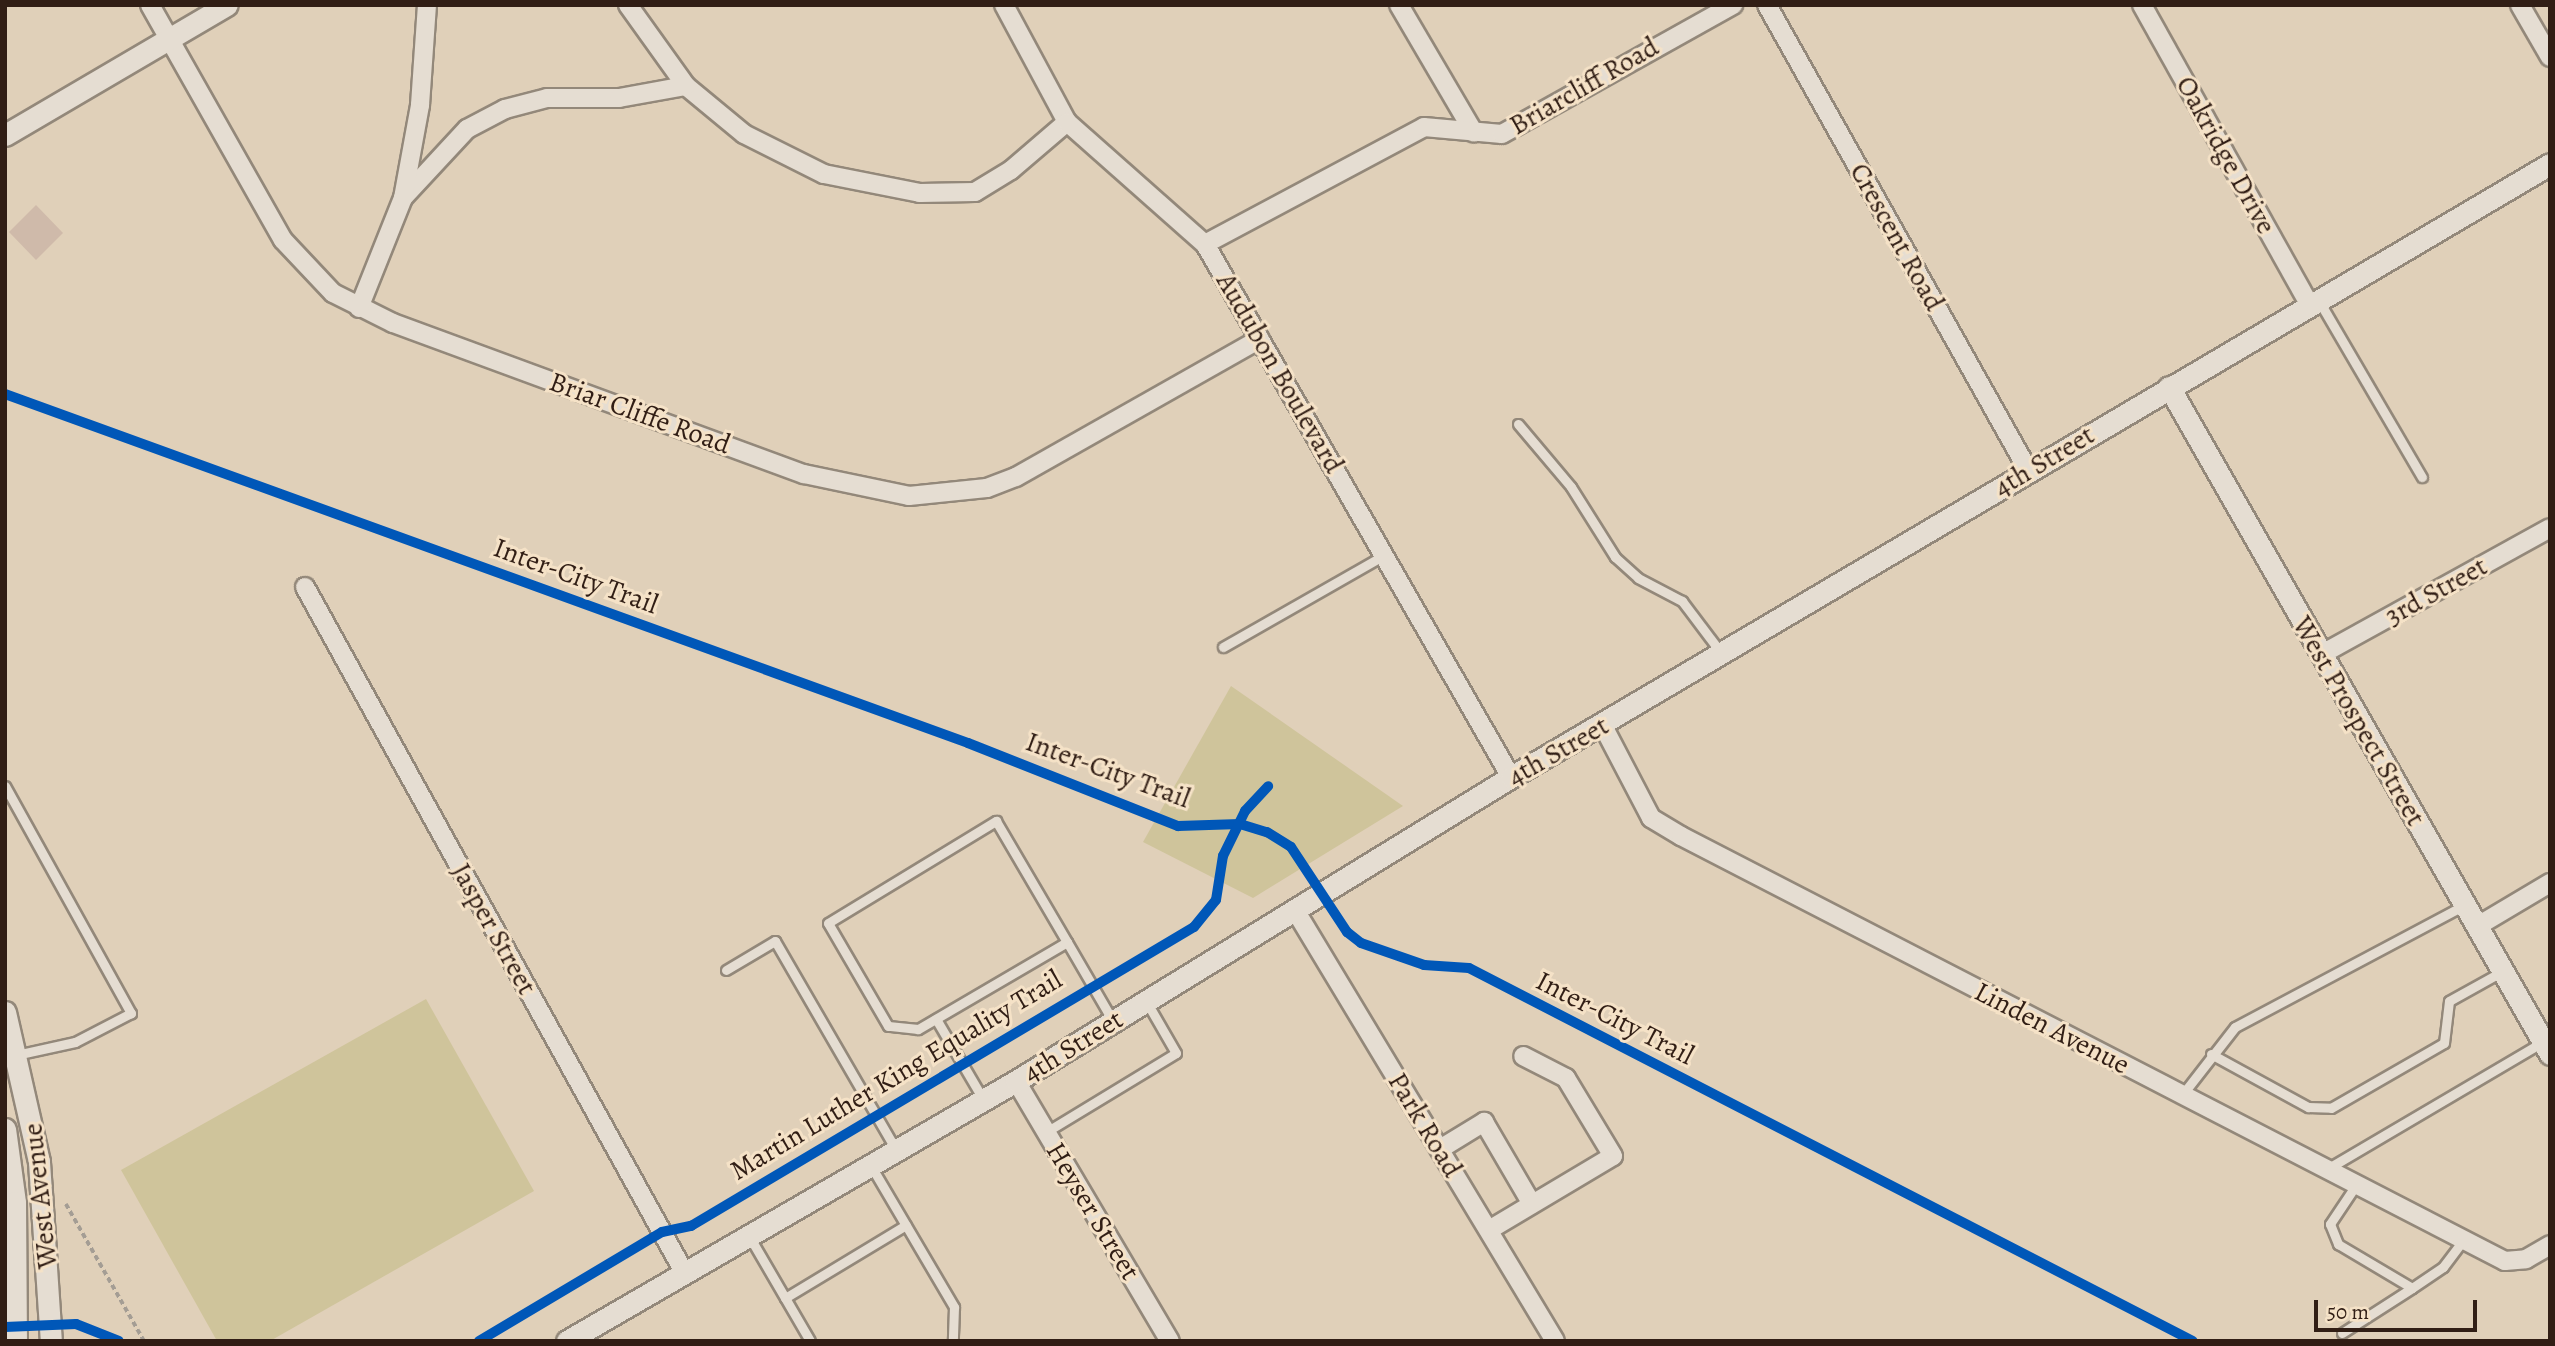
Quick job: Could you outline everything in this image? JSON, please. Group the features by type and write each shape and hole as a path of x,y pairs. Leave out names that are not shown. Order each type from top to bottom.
{"street":[{"name":"Briar Cliffe Road","path":"150,5 283,240 306,270 359,308 804,474 909,496 987,488 1016,477 1261,339"},
{"path":"5,135 227,5"},
{"path":"359,308 403,198 420,105 428,5"},
{"path":"628,5 686,86 744,134 824,174 920,194 975,192 1012,170 1067,122"},
{"name":"Audubon Boulevard","path":"1004,5 1067,122 1205,244 1511,777"},
{"path":"1399,5 1474,133"},
{"name":"Briarcliff Road","path":"1205,244 1424,128 1502,134 1733,5"},
{"name":"Crescent Road","path":"1767,5 2028,470"},
{"name":"Oakridge Drive","path":"2142,5 2315,303"},
{"path":"2520,5 2550,57"},
{"path":"403,198 467,129 505,109 547,98 619,98 686,86"},
{"name":"4th Street","path":"583,1337 684,1272 1016,1081 1511,777 1603,726 2028,470 2550,164"},
{"name":"West Prospect Street","path":"2169,387 2546,1048"},
{"name":"3rd Street","path":"2322,654 2550,528"},
{"name":"Jasper Street","path":"305,587 684,1272"},
{"name":"Linden Avenue","path":"1603,726 1651,818 2505,1262 2526,1259 2550,1245"},
{"path":"2476,926 2550,883"},
{"name":"Park Road","path":"1295,910 1555,1341"},
{"name":"West Avenue","path":"5,1012 39,1162 51,1341"},
{"path":"1489,1230 1613,1156 1566,1078 1523,1056"},
{"name":"Heyser Street","path":"1016,1081 1170,1341"},
{"path":"1440,1149 1484,1122 1532,1204"},
{"name":"West Avenue","path":"5,1129 15,1202 16,1341"}],"lane":[{"path":"2315,303 2422,477"},
{"path":"1518,424 1572,487 1615,557 1638,578 1682,601 1707,627 1723,654"},
{"path":"1223,647 1384,555"},
{"path":"5,786 131,1013 75,1042 16,1055"},
{"path":"1067,942 918,1029 888,1026 828,923 996,821 1114,1021"},
{"path":"2182,1095 2211,1054 2235,1027 2464,905"},
{"path":"726,970 775,941 896,1150"},
{"path":"2211,1054 2308,1107 2331,1108 2444,1043 2449,1001 2501,972"},
{"path":"1046,1132 1176,1053 1146,1002"},
{"path":"936,1019 984,1100"},
{"path":"2326,1170 2546,1048"},
{"path":"870,1164 954,1307 953,1341"},
{"path":"2356,1185 2330,1224 2338,1244 2412,1288"},
{"path":"785,1298 906,1225"},
{"path":"748,1235 810,1341"},
{"path":"2342,1333 2444,1267 2463,1240"}],"path":[{"path":"66,1204 144,1341"}],"shaded area":[{"path":"1231,686 1403,806 1253,898 1143,842"},
{"path":"426,999 534,1191 270,1341 217,1341 121,1170"}],"building":[{"path":"36,205 63,233 36,260 9,232"}],"cycle path":[{"name":"Inter-City Trail","path":"5,394 968,743 1178,826 1240,824 1267,832 1291,847 1347,932 1361,943 1424,965 1469,968 2193,1341"},
{"name":"Martin Luther King Equality Trail","path":"479,1341 662,1232 691,1226 1194,927 1216,900 1223,856 1245,811 1268,786"},
{"path":"5,1327 76,1324 119,1341"}]}
